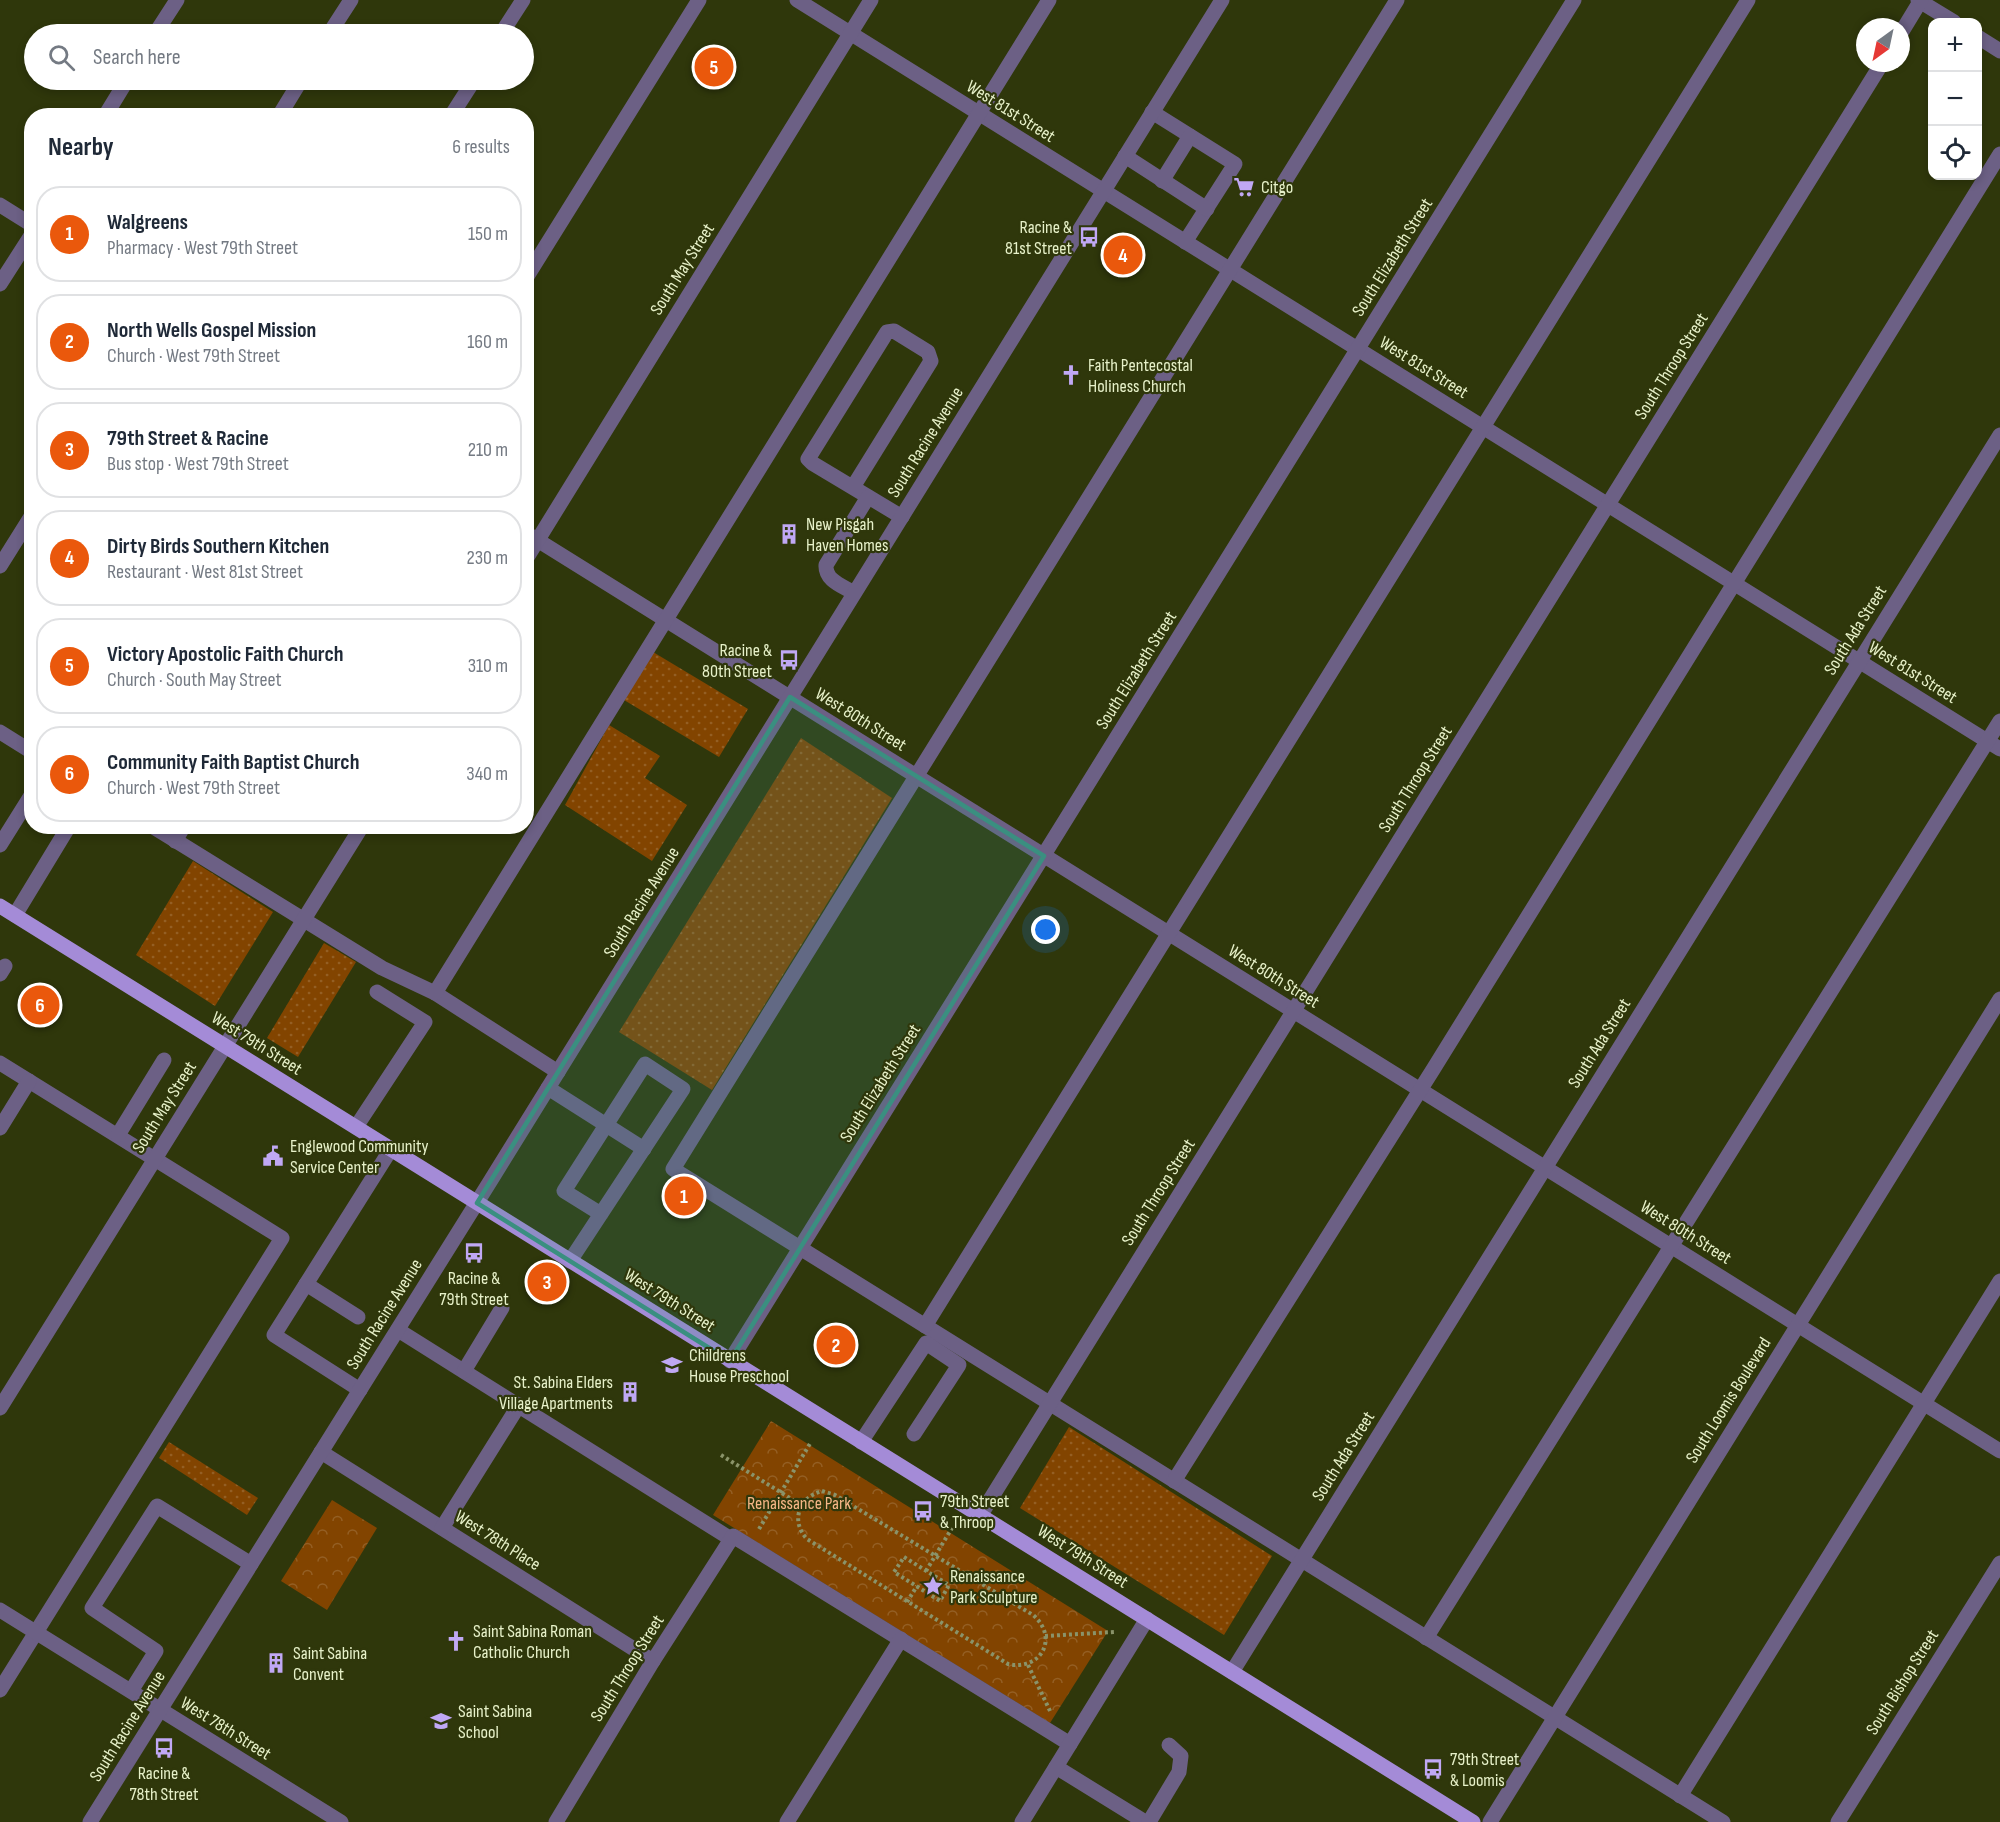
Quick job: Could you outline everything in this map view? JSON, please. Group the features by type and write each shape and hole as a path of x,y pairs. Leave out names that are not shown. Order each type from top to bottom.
{"main road":[{"name":"West 79th Street","path":"0,906 1473,1822"}],"street":[{"path":"161,24 177,0"},
{"path":"335,24 351,0"},
{"path":"507,24 523,0"},
{"path":"534,265 699,0"},
{"name":"West 81st Street","path":"797,0 1994,745"},
{"name":"South May Street","path":"534,534 871,0"},
{"path":"534,832 1049,0"},
{"name":"South Racine Avenue","path":"90,1822 477,1203 1222,0"},
{"path":"1397,0 673,1169 1723,1822"},
{"name":"South Elizabeth Street","path":"730,1361 1574,0"},
{"path":"925,1326 1748,0"},
{"path":"1910,18 1920,0 1948,18"},
{"path":"1982,40 2000,51"},
{"name":"South Throop Street","path":"980,1516 1876,72"},
{"path":"110,108 121,90"},
{"path":"284,108 295,90"},
{"path":"456,108 468,90"},
{"path":"1152,112 1235,164 1185,242"},
{"path":"1162,181 1190,136"},
{"path":"1174,1481 1420,1090 2000,154"},
{"path":"1125,156 1207,208"},
{"path":"0,205 24,220"},
{"path":"0,284 24,246"},
{"path":"853,487 931,361 928,352 894,331 887,332 809,456 809,461 902,517"},
{"name":"South Ada Street","path":"1233,1672 2000,435"},
{"path":"854,593 831,579 826,572 826,565 868,497"},
{"path":"0,566 24,528"},
{"name":"West 80th Street","path":"534,538 2000,1451"},
{"path":"1426,1638 1672,1246 1994,745 2000,721"},
{"path":"0,732 24,747"},
{"path":"0,845 24,807"},
{"path":"15,915 64,834"},
{"path":"164,834 382,968 435,993 558,1072"},
{"path":"175,841 179,834"},
{"name":"South May Street","path":"0,1408 357,834"},
{"path":"435,993 533,834"},
{"path":"356,1127 425,1022 377,992"},
{"name":"South Loomis Boulevard","path":"1490,1822 2000,999"},
{"path":"118,1135 164,1060"},
{"path":"0,1063 282,1238 0,1690"},
{"path":"570,1261 644,1149 683,1089 645,1065 564,1191 601,1214"},
{"path":"0,1128 29,1081"},
{"path":"548,1088 644,1149"},
{"path":"360,1390 274,1335 391,1149"},
{"path":"1680,1796 2000,1281"},
{"path":"306,1284 358,1317"},
{"path":"464,1371 502,1308"},
{"path":"398,1330 1070,1744"},
{"path":"861,1442 926,1343 959,1365 914,1434"},
{"path":"442,1528 519,1405"},
{"name":"West 78th Place","path":"321,1452 653,1661"},
{"path":"131,1691 156,1651 92,1608 157,1506 252,1564"},
{"name":"South Throop Street","path":"556,1822 653,1661 732,1537"},
{"name":"South Bishop Street","path":"1838,1822 2000,1563"},
{"name":"West 78th Street","path":"0,1610 331,1820"},
{"path":"1022,1822 1147,1619"},
{"path":"787,1822 901,1639"},
{"path":"1056,1767 1147,1822 1179,1772 1181,1756 1169,1745"}],"path":[{"path":"759,1529 811,1442"},
{"path":"720,1455 801,1505"},
{"path":"822,1491 828,1492 1033,1615 1041,1624 1045,1636 1046,1643 1039,1656 1028,1665 1008,1664 807,1539 798,1523 801,1505 810,1495 822,1491"},
{"path":"926,1571 952,1528"},
{"path":"904,1557 949,1585 940,1600 917,1586 894,1572 904,1557"},
{"path":"907,1602 917,1586"},
{"path":"1045,1636 1114,1632"},
{"path":"1028,1665 1052,1714"}],"highlighted area":[{"path":"790,697 1044,856 730,1361 477,1203"}],"green space":[{"path":"653,652 748,709 719,757 624,700"},
{"path":"609,725 660,756 645,778 687,805 652,861 565,805"},
{"path":"801,738 892,798 712,1090 619,1032"},
{"path":"193,861 273,912 215,1006 136,955"},
{"path":"324,943 356,962 298,1057 267,1038"},
{"name":"Renaissance Park","path":"771,1421 1108,1631 1050,1723 713,1515"},
{"path":"1069,1427 1272,1556 1224,1635 1020,1508"},
{"path":"169,1442 258,1498 247,1515 159,1458"},
{"path":"332,1500 377,1528 327,1610 281,1581"}],"place":[{"name":"Victory Apostolic Faith Church","path":"714,67"},
{"name":"Citgo","path":"1244,187"},
{"name":"Racine & 81st Street","path":"1089,237"},
{"name":"Dirty Birds Southern Kitchen","path":"1123,255"},
{"name":"Faith Pentecostal Holiness Church","path":"1071,375"},
{"name":"New Pisgah Haven Homes","path":"789,534"},
{"name":"Racine & 80th Street","path":"789,660"},
{"name":"Community Faith Baptist Church","path":"40,1005"},
{"name":"Englewood Community Service Center","path":"273,1156"},
{"name":"Walgreens","path":"684,1196"},
{"name":"Racine & 79th Street","path":"474,1253"},
{"name":"79th Street & Racine","path":"547,1282"},
{"name":"North Wells Gospel Mission","path":"836,1345"},
{"name":"Childrens House Preschool","path":"672,1365"},
{"name":"St. Sabina Elders Village Apartments","path":"630,1392"},
{"name":"79th Street & Throop","path":"923,1511"},
{"name":"Renaissance Park Sculpture","path":"933,1586"},
{"name":"Saint Sabina Roman Catholic Church","path":"456,1641"},
{"name":"Saint Sabina Convent","path":"276,1663"},
{"name":"Saint Sabina School","path":"441,1721"},
{"name":"Racine & 78th Street","path":"164,1748"},
{"name":"79th Street & Loomis","path":"1433,1769"}]}
